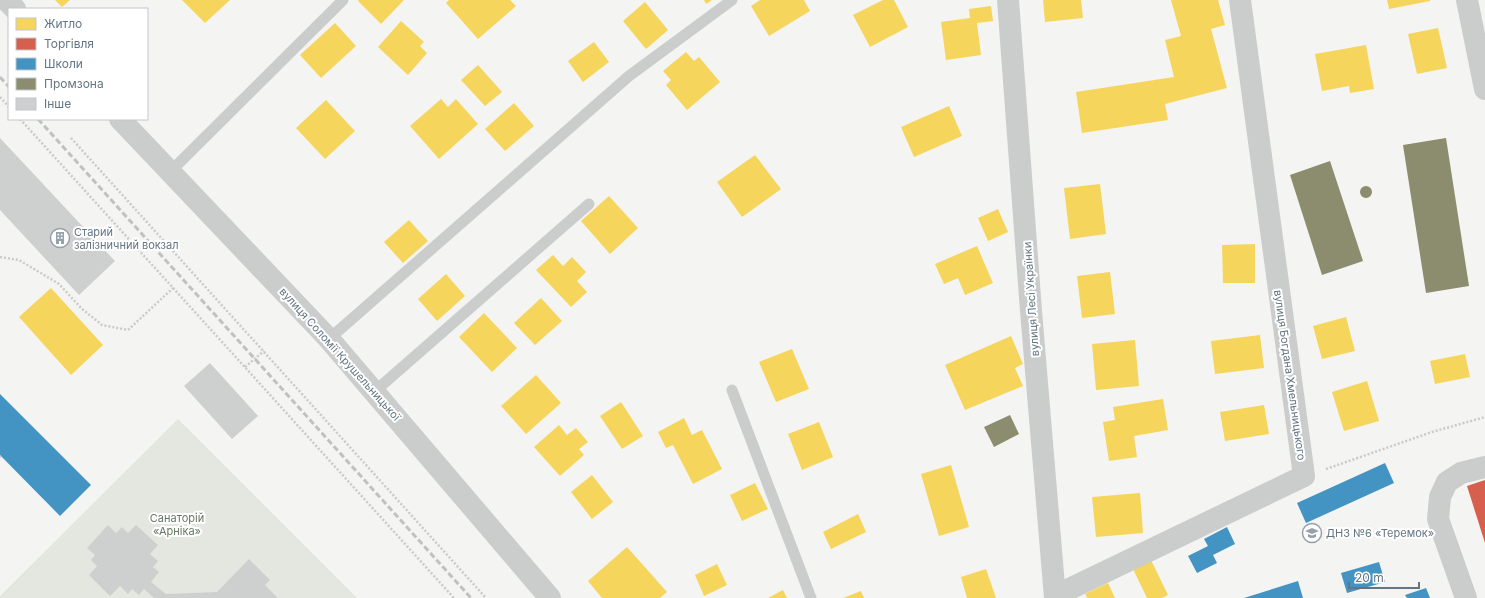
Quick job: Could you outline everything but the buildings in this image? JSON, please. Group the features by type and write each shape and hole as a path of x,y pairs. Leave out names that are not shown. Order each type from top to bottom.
{"street":[{"path":"6,0 14,8"},
{"name":"вулиця Лесі Українки","path":"1008,0 1055,597"},
{"name":"вулиця Богдана Хмельницького","path":"1055,597 1304,476 1240,0"},
{"path":"1467,0 1485,89"},
{"name":"вулиця Соломії Крушельницької","path":"121,120 329,339 550,598"},
{"path":"1466,598 1438,519 1440,497 1447,482 1461,473 1485,467"}],"lane":[{"path":"170,171 343,0"},
{"path":"329,339 629,76 732,0"},
{"path":"374,392 589,204"},
{"path":"732,390 811,598"}],"path":[{"path":"0,97 8,106"},
{"path":"21,120 454,598"},
{"path":"71,138 264,350 486,598"},
{"path":"0,257 19,260 59,284 82,309 102,325 128,330 173,288"},
{"path":"245,367 264,350"},
{"path":"1304,476 1432,432 1485,417"}],"green space":[{"name":"Санаторій «Арніка»","path":"178,419 357,598 0,598 0,596"}],"railway":[{"path":"0,77 8,86"},
{"path":"39,120 471,598"}],"place":[{"name":"Старий залізничний вокзал","path":"60,238"},
{"name":"ДНЗ №6 «Теремок»","path":"1312,533"}]}
